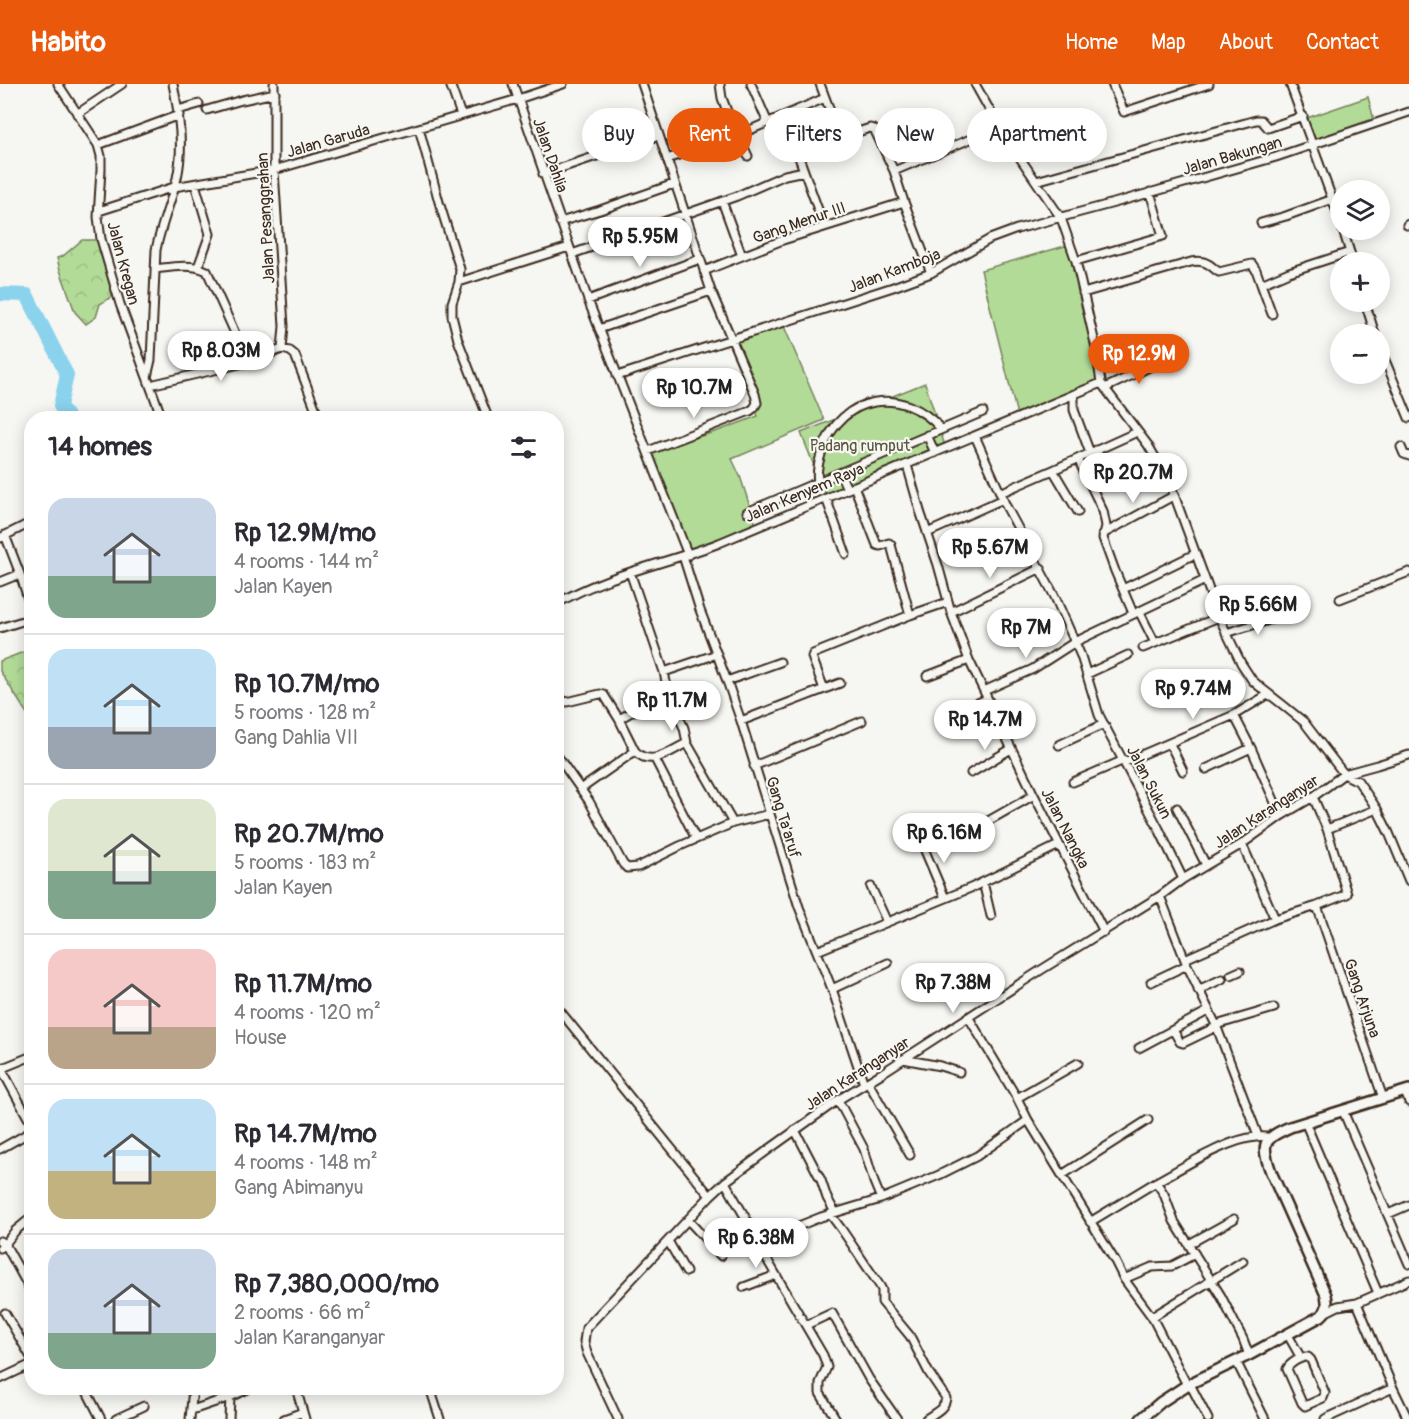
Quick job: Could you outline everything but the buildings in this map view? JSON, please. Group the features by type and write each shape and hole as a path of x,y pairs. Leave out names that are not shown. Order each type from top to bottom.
{"main road":[{"path":"1141,1419 1188,1384 1288,1335 1326,1312 1326,1295 1266,1158 1266,1142 1279,1131 1407,1091"}],"street":[{"name":"Jalan Kregan","path":"58,84 98,145 101,163 98,224 101,239 120,304 159,411"},
{"path":"77,114 122,84"},
{"path":"147,377 151,360 156,250 177,178 180,154 178,113 173,84"},
{"name":"Jalan Pesanggrahan","path":"274,84 274,170 284,326 282,350"},
{"path":"450,84 461,115"},
{"name":"Jalan Dahlia","path":"513,84 570,251 648,451 685,556"},
{"name":"Jalan Garuda","path":"99,211 174,187 274,170 562,84"},
{"path":"642,84 667,159"},
{"path":"720,84 726,108"},
{"path":"751,84 764,114"},
{"path":"820,84 829,108"},
{"path":"975,84 988,108"},
{"path":"1112,84 1124,112 1209,84"},
{"path":"1290,84 1330,191"},
{"path":"207,110 275,93"},
{"path":"802,108 825,98"},
{"path":"98,145 199,104"},
{"name":"Jalan Bakungan","path":"1061,218 1313,145 1409,112"},
{"path":"1036,181 1256,120 1261,120 1268,128 1303,116"},
{"path":"419,128 460,273 452,299 452,316 458,340 485,411"},
{"path":"863,130 874,129 894,171 931,273"},
{"path":"543,174 659,135"},
{"path":"894,171 967,140"},
{"path":"648,451 750,411 757,406 732,338 711,291 668,162"},
{"path":"801,162 824,226"},
{"path":"1023,162 1061,218 1076,261 1103,386 1156,459 1175,495 1219,617 1238,657 1252,680 1304,722 1344,774 1358,781 1377,808 1409,881"},
{"path":"459,282 570,251 685,215 786,175 804,171"},
{"path":"195,184 210,234 198,267"},
{"path":"560,222 675,184"},
{"path":"1076,261 1163,236 1150,192"},
{"path":"1261,223 1330,200"},
{"path":"723,201 742,256"},
{"name":"Gang Menur III","path":"704,271 783,240 904,202"},
{"name":"Jalan Kamboja","path":"617,376 852,302 931,273 990,239 1017,229 1061,218"},
{"path":"1346,240 1350,252"},
{"path":"588,300 700,259"},
{"path":"1261,284 1330,259"},
{"path":"1083,293 1191,262 1209,264 1219,272 1252,264 1272,315"},
{"path":"155,268 198,267 208,273 248,362"},
{"path":"599,329 711,291"},
{"path":"150,386 248,362 282,350 290,351 295,355 316,411"},
{"name":"Jalan Kenyem Raya","path":"564,600 592,586 630,572 685,556 1074,394 1103,386 1162,361"},
{"path":"1390,372 1409,418"},
{"path":"1074,394 1074,410 1093,451 1112,483"},
{"path":"818,483 818,464 827,438 845,415 864,405 890,402 907,405 927,415 941,429"},
{"path":"747,512 982,412"},
{"path":"927,533 1053,470 1137,432"},
{"path":"927,435 935,453"},
{"name":"Jalan Sukun","path":"975,436 1001,496 1041,568 1075,642 1104,724 1183,879"},
{"path":"1401,447 1404,454 1409,456"},
{"path":"1078,459 1105,517 1106,526 1103,534 1115,571 1155,643"},
{"name":"Jalan Nangka","path":"907,465 951,612 969,660 1011,749 1104,932"},
{"path":"1053,470 1078,512"},
{"path":"840,473 850,487 877,545 891,544 910,615"},
{"path":"1103,534 1175,495"},
{"path":"826,498 846,554"},
{"path":"24,526 2,537 24,586"},
{"path":"1123,589 1196,555"},
{"name":"Gang Ta'aruf","path":"685,556 700,610 741,721 796,898 866,1083 910,1155"},
{"path":"951,612 1041,568"},
{"path":"630,572 664,672 668,692 684,728 687,743 733,823"},
{"path":"1341,599 1409,572"},
{"path":"0,582 20,574"},
{"path":"944,717 1033,669 1075,642 1205,580"},
{"path":"824,689 812,657 813,654 948,602"},
{"path":"1227,633 1282,616"},
{"path":"1143,648 1219,617"},
{"path":"0,628 24,620"},
{"path":"664,672 717,654"},
{"path":"1087,674 1128,655"},
{"path":"927,676 969,660"},
{"path":"727,681 780,662"},
{"path":"741,721 840,683"},
{"path":"619,719 668,692"},
{"path":"1074,782 1170,744 1234,715 1269,694"},
{"path":"564,701 604,695 635,751 645,758 655,759 687,743"},
{"path":"1234,715 1281,816"},
{"path":"754,766 862,720"},
{"path":"1059,745 1104,724"},
{"path":"1170,744 1184,771"},
{"path":"1206,769 1251,748"},
{"path":"971,773 1011,749"},
{"path":"581,789 635,751"},
{"path":"1344,774 1409,755"},
{"path":"655,759 696,839"},
{"path":"564,765 590,801 627,868 638,867 733,823 770,814"},
{"name":"Jalan Karanganyar","path":"618,1419 587,1353 584,1342 586,1328 725,1182 838,1100 1104,932 1183,879 1242,844 1344,774"},
{"path":"974,829 1034,795"},
{"path":"1152,982 1186,962 1275,919 1347,894 1327,829 1313,797"},
{"path":"1177,808 1206,865"},
{"path":"1327,829 1377,808"},
{"path":"920,839 945,898"},
{"path":"1242,844 1275,919"},
{"path":"817,951 983,882 1059,845"},
{"path":"983,882 991,916"},
{"path":"871,887 887,922"},
{"path":"1160,896 1198,990 1216,1026 1258,1136"},
{"name":"Gang Arjuna","path":"1317,906 1383,1098"},
{"path":"832,989 888,963"},
{"path":"1231,975 1240,971"},
{"path":"1198,990 1222,979"},
{"path":"1173,1030 1183,1043 1216,1026 1274,1008"},
{"path":"1139,1048 1208,1011"},
{"path":"564,1016 710,1196"},
{"path":"969,1018 1124,1279 1152,1317 1208,1419"},
{"path":"24,1059 0,1068 24,1111"},
{"path":"903,1059 959,1072"},
{"path":"1017,1098 1078,1063"},
{"path":"1407,1091 1409,1102"},
{"path":"838,1100 864,1149 881,1199"},
{"path":"1342,1111 1409,1264"},
{"path":"759,1246 796,1227 832,1213 881,1199 952,1169 976,1156 1028,1120"},
{"path":"1062,1175 1148,1120"},
{"path":"1305,1122 1378,1293"},
{"path":"795,1130 822,1181 832,1213 880,1286 882,1302 910,1336 929,1373 946,1398 945,1405 926,1419"},
{"path":"0,1149 24,1136"},
{"path":"1090,1222 1156,1182 1233,1143 1258,1136 1270,1138"},
{"path":"725,1182 759,1246 820,1348 827,1364 820,1383 820,1393 836,1419"},
{"path":"1156,1182 1164,1194 1174,1221 1221,1296 1249,1355"},
{"path":"1388,1214 1409,1205"},
{"path":"1189,1244 1234,1219"},
{"path":"688,1220 721,1256"},
{"path":"24,1224 2,1244 24,1280"},
{"path":"668,1241 686,1272"},
{"path":"1124,1279 1152,1267 1172,1266 1195,1254"},
{"path":"1152,1317 1243,1261"},
{"path":"744,1287 776,1275"},
{"path":"1326,1312 1338,1306 1357,1303 1409,1280"},
{"path":"1357,1303 1408,1419"},
{"path":"5,1313 24,1345"},
{"path":"806,1325 832,1313 869,1379 897,1419"},
{"path":"1288,1335 1301,1358"},
{"path":"1301,1358 1309,1358 1325,1394 1323,1398 1305,1406 1287,1370 1289,1365 1301,1358"},
{"path":"1236,1361 1265,1419"},
{"path":"0,1379 24,1368"},
{"path":"1325,1419 1341,1416 1393,1388"},
{"path":"88,1395 100,1419"},
{"path":"190,1419 193,1395"},
{"path":"192,1410 234,1395"},
{"path":"284,1419 304,1416 298,1395"},
{"path":"432,1395 440,1419"},
{"path":"230,1397 230,1419"},
{"path":"116,1419 144,1406"}],"green space":[{"path":"1368,97 1375,124 1314,148 1304,119"},
{"path":"82,240 97,240 116,294 100,304 96,317 86,324 75,312 57,258 63,256"},
{"path":"1072,244 1106,380 1017,415 981,270"},
{"path":"783,324 824,420 732,459 756,525 685,555 651,451 718,431 758,416 730,339"},
{"name":"Padang rumput","path":"925,383 945,446 826,496 801,433"},
{"path":"24,652 24,709 0,671 0,661"}],"waterway":[{"path":"0,294 27,295 67,375 60,406 63,411"}]}
